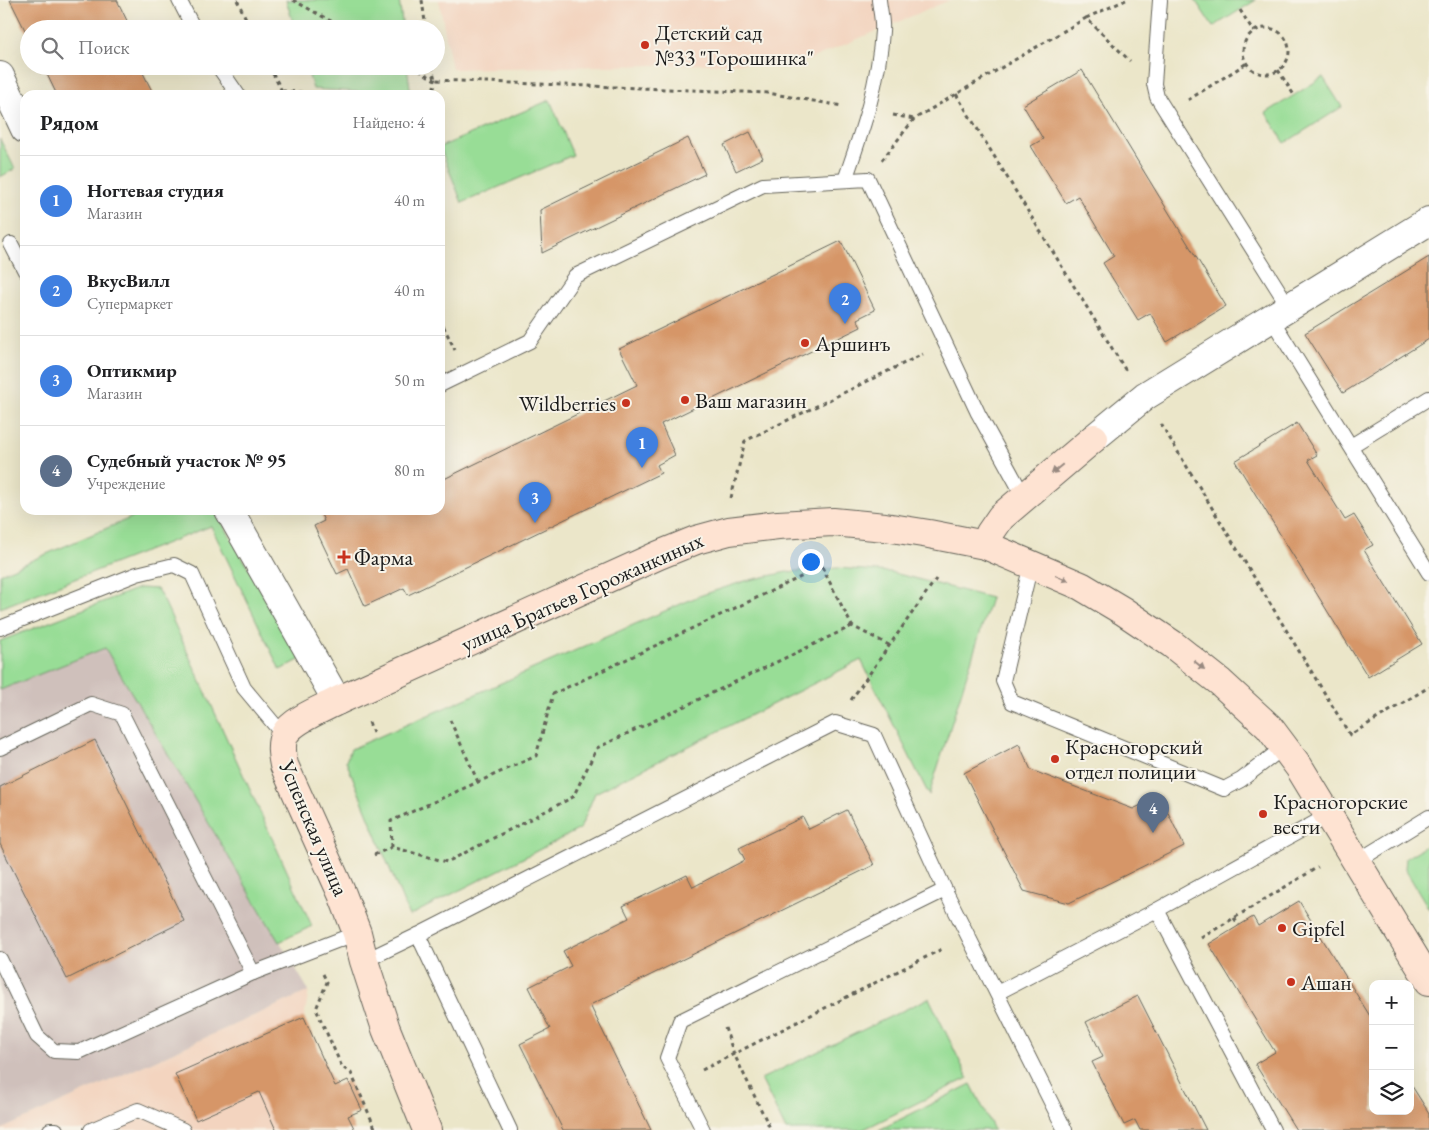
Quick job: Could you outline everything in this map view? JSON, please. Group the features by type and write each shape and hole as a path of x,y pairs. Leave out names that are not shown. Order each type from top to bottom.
{"street":[{"path":"0,76 20,118"},
{"path":"985,545 990,533 1001,517 1145,396 1429,221"},
{"path":"232,515 337,701"},
{"name":"улица Братьев Горожанкиных","path":"337,701 659,554 696,540 729,531 778,525 833,522 920,532 985,545 1081,586 1123,611 1172,644 1220,682 1277,737 1299,767 1329,815 1429,981"},
{"name":"Успенская улица","path":"337,701 290,727 284,736 282,750 284,765 342,894 357,933 386,1029 426,1130"}],"lane":[{"path":"178,0 189,20"},
{"path":"845,180 869,111 878,66 882,29 879,0"},
{"path":"1160,0 1154,84 1157,97 1280,313 1351,446 1429,573"},
{"path":"224,75 235,90"},
{"path":"445,382 530,341 575,276 763,185 868,179 978,413 1024,497"},
{"path":"11,244 20,261"},
{"path":"1351,446 1429,398"},
{"path":"1031,564 1004,681 1012,702 1224,789 1241,780 1277,737"},
{"path":"0,628 137,574 174,565 192,574 244,688 284,736"},
{"path":"0,748 91,704 122,714 253,973"},
{"path":"364,961 835,723 874,736 945,890 1065,1130"},
{"path":"997,994 1157,910 1329,815"},
{"path":"1356,862 1429,817"},
{"path":"703,1130 667,1058 680,1021 945,890"},
{"path":"1157,910 1273,1130"},
{"path":"0,959 37,1036 54,1051 79,1052 253,973 357,933"},
{"path":"418,935 510,1130"},
{"path":"91,1130 138,1110 183,1130"},
{"path":"50,1130 56,1130"}],"path":[{"path":"237,0 247,20"},
{"path":"293,0 329,20"},
{"path":"422,0 425,20"},
{"path":"868,179 914,119 1086,18 1126,0"},
{"path":"1240,10 1254,32"},
{"path":"1086,18 1154,84"},
{"path":"1262,28 1271,28 1285,38 1288,56 1285,64 1278,70 1270,73 1261,73 1253,70 1247,63 1244,46 1247,37 1254,32 1262,28"},
{"path":"1167,113 1247,63"},
{"path":"1278,70 1294,95"},
{"path":"274,75 281,90"},
{"path":"426,75 434,80 768,93 914,119"},
{"path":"433,75 433,90"},
{"path":"445,330 466,372"},
{"path":"730,498 744,441 945,343"},
{"path":"392,847 391,821 536,756 553,694 822,565 852,626 889,645"},
{"path":"835,723 936,579"},
{"path":"374,855 392,847 447,862 573,797 597,748 852,626"},
{"path":"1350,734 1429,686"},
{"path":"450,720 478,782"},
{"path":"1179,952 1318,867"},
{"path":"1234,918 1239,925"},
{"path":"679,1081 968,936"},
{"path":"313,951 327,982 316,1009 342,1067 351,1074 376,1130"},
{"path":"717,1003 734,1054 771,1130"}],"shaded area":[{"name":"Детский сад №33 \"Горошинка\"","path":"439,0 950,0 803,62 452,69 445,32 445,20 443,20"},
{"path":"105,647 309,991 0,1130 0,690"},
{"path":"309,991 304,1017 335,1086 348,1080 361,1110 348,1116 355,1130 0,1130"}],"green space":[{"path":"286,0 399,0 402,20 292,20"},
{"path":"1195,0 1256,0 1213,27"},
{"path":"309,75 408,75 410,90 329,90 313,89"},
{"path":"1323,77 1342,107 1285,143 1266,113"},
{"path":"550,100 573,155 462,203 445,160 445,145"},
{"path":"0,139 15,169 0,177"},
{"path":"137,515 218,515 301,659 280,670 211,526 0,608 0,574"},
{"path":"837,568 890,572 991,598 929,795 861,660 595,793 580,829 409,916 346,761 351,749 699,596 745,581 787,572"},
{"path":"139,588 157,589 165,603 312,926 279,942 105,648 0,690 0,641"},
{"path":"1429,844 1429,909 1405,869 1406,858"},
{"path":"929,998 968,1078 862,1130 786,1130 761,1079"},
{"path":"971,1084 994,1130 879,1130"}],"building":[{"path":"10,0 117,0 127,20 20,20"},
{"path":"1082,70 1226,306 1167,342 1150,313 1138,320 1103,263 1114,256 1078,196 1066,203 1031,146 1043,139 1023,105"},
{"path":"47,75 144,75 152,90 55,90"},
{"path":"750,132 763,158 736,171 724,145"},
{"path":"688,138 705,174 542,253 540,210"},
{"path":"841,241 875,310 857,319 861,327 661,424 675,455 657,465 661,473 408,595 404,588 365,606 348,569 337,574 314,526 324,521 321,515 445,515 445,479 637,385 619,349"},
{"path":"1429,257 1429,339 1343,393 1305,333"},
{"path":"1297,423 1317,455 1308,460 1345,520 1354,515 1373,545 1364,550 1422,644 1368,677 1235,461"},
{"path":"95,740 184,921 67,979 0,844 0,787"},
{"path":"1019,744 1031,770 1133,809 1160,796 1184,846 1069,903 1024,891 964,773"},
{"path":"847,810 874,865 590,1005 651,1130 563,1130 520,1044 550,1029 529,987 571,966 563,951 629,918 623,906 687,875 693,887 745,860 739,848 803,817 809,829"},
{"name":"Ашан","path":"1299,901 1369,1015 1369,1115 1414,1115 1414,1089 1429,1113 1429,1130 1296,1130 1255,1064 1275,1052 1209,944 1253,917 1258,926"},
{"path":"1138,996 1206,1130 1140,1130 1135,1120 1124,1125 1092,1062 1103,1057 1086,1022"},
{"path":"304,1017 335,1086 348,1080 362,1110 348,1116 355,1130 276,1130 259,1092 196,1120 175,1074"}],"place":[{"name":"Детский сад №33 \"Горошинка\"","path":"645,45"},
{"name":"ВкусВилл","path":"845,324"},
{"name":"Аршинъ","path":"805,343"},
{"name":"Ваш магазин","path":"685,400"},
{"name":"Wildberries","path":"626,403"},
{"name":"Ногтевая студия","path":"642,468"},
{"name":"Оптикмир","path":"535,523"},
{"name":"Фарма","path":"344,557"},
{"name":"Красногорский отдел полиции","path":"1055,759"},
{"name":"Красногорские вести","path":"1263,814"},
{"name":"Судебный участок № 95","path":"1153,833"},
{"name":"Gipfel","path":"1282,928"},
{"name":"Ашан","path":"1291,982"}]}
